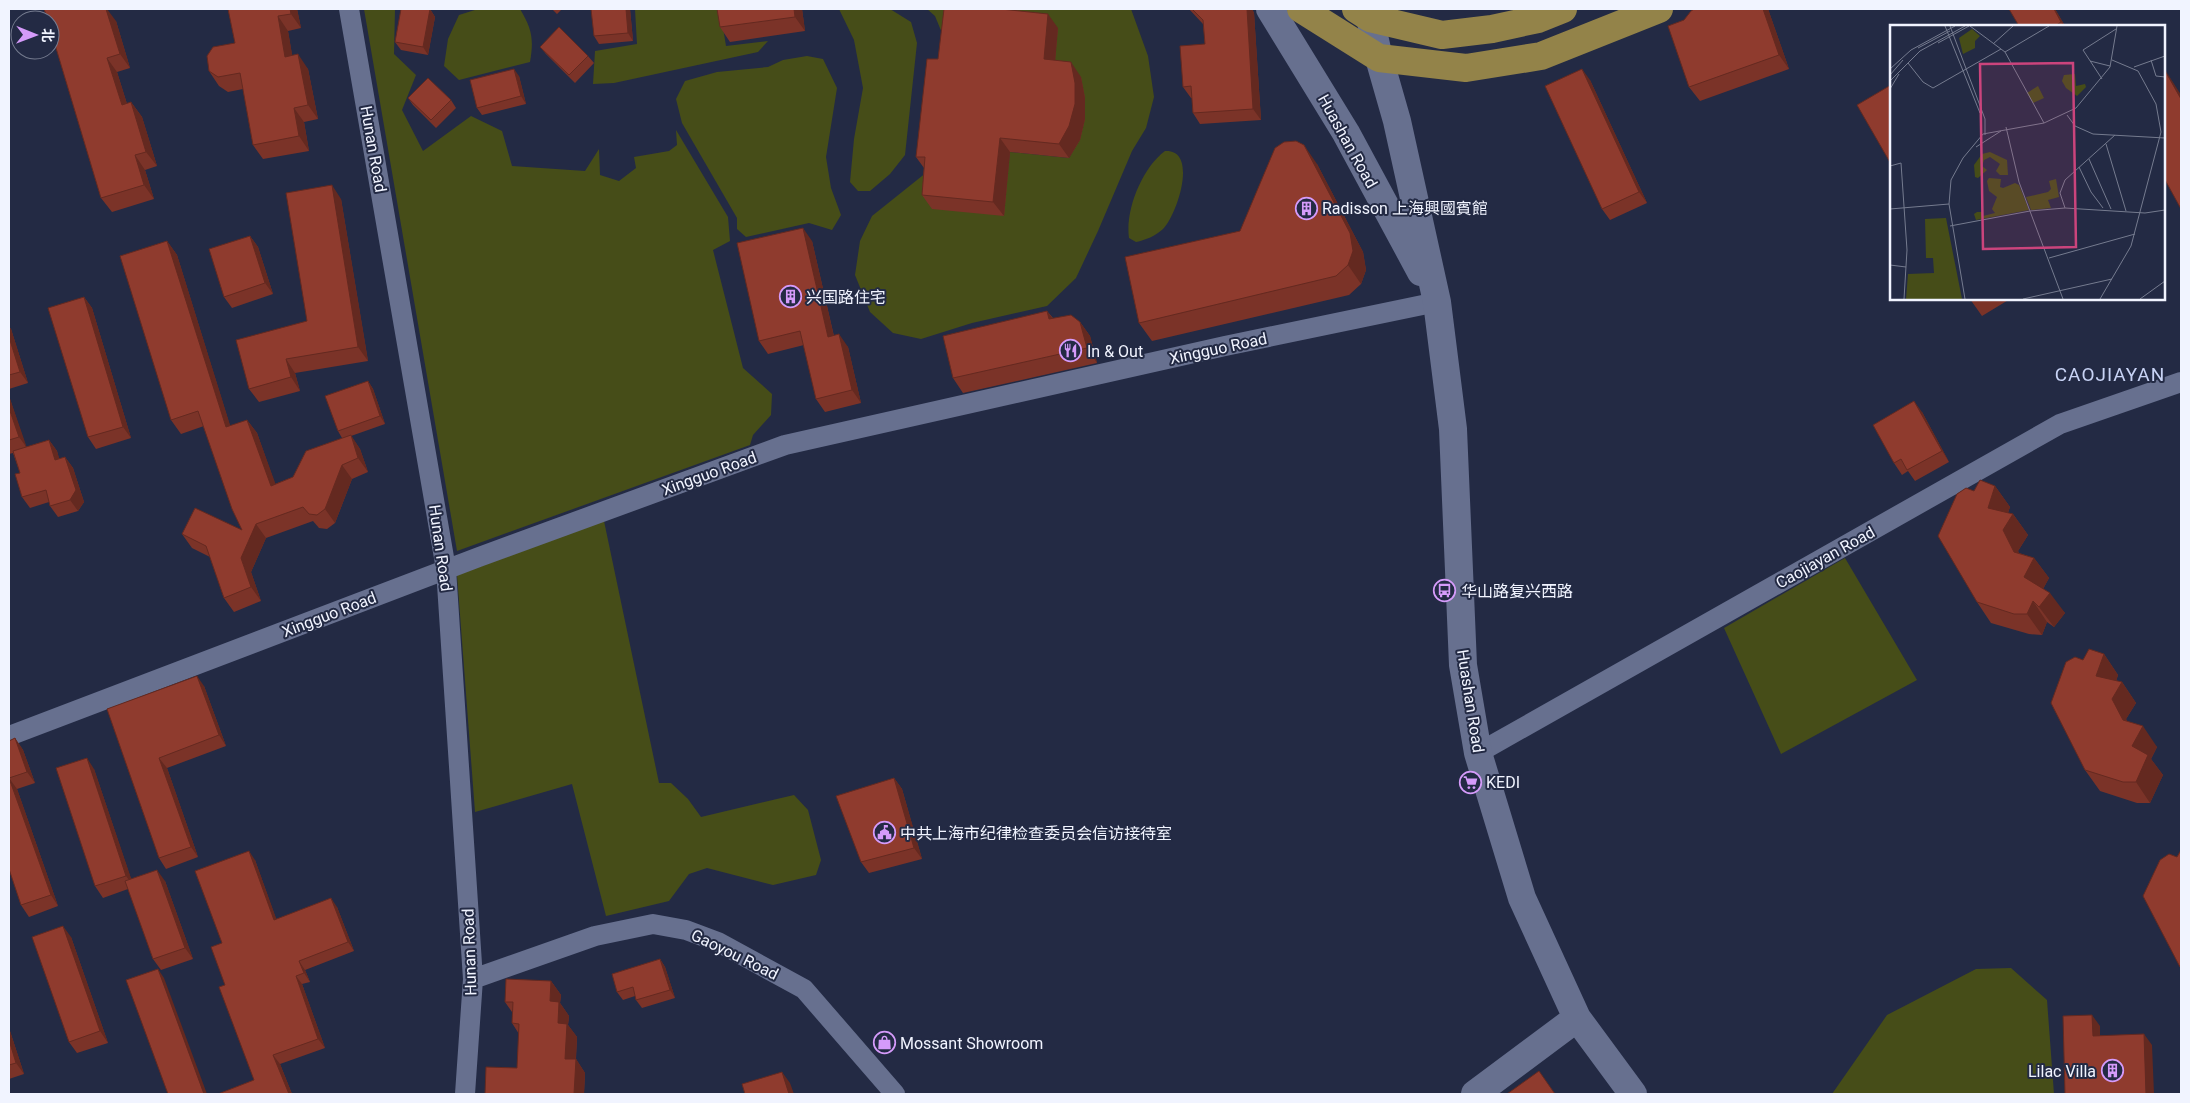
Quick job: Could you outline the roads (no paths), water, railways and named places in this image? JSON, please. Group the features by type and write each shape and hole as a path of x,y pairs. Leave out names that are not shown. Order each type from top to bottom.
{"main road":[{"name":"Huashan Road","path":"1270,9 1346,133 1437,302"},
{"path":"1301,9 1379,58 1466,68 1541,56 1659,9"},
{"path":"1363,13 1442,35 1492,29 1538,19 1563,9"},
{"name":"Huashan Road","path":"1363,13 1379,58 1397,121 1437,302 1453,429 1463,665 1478,752 1522,898 1577,1018 1633,1094"},
{"path":"1475,1094 1577,1018"}],"street":[{"name":"Hunan Road","path":"350,9 446,570 473,979 465,1094"},
{"name":"Xingguo Road","path":"9,736 446,570 785,445 1215,349 1437,302"},
{"name":"Caojiayan Road","path":"1478,752 2060,424 2181,382"},
{"name":"Gaoyou Road","path":"473,979 595,936 653,924 686,930 718,942 804,990 894,1094"}],"place":[{"name":"Radisson 上海興國賓館","path":"1306,208"},
{"name":"兴国路住宅","path":"790,297"},
{"name":"In & Out","path":"1071,351"},
{"name":"华山路复兴西路","path":"1445,591"},
{"name":"KEDI","path":"1470,782"},
{"name":"中共上海市纪律检查委员会信访接待室","path":"884,833"},
{"name":"Mossant Showroom","path":"884,1043"},
{"name":"Lilac Villa","path":"2112,1071"}],"district":[{"name":"CAOJIAYAN","path":"2110,374"}]}
